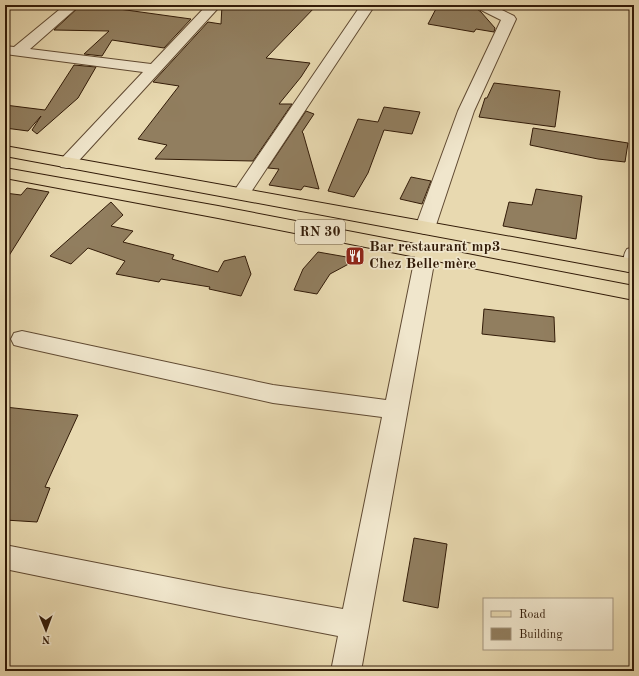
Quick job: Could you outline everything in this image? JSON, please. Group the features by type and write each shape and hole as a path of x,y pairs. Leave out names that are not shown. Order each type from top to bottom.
{"main road":[{"name":"RN 30","path":"5,151 425,228 634,262"},
{"name":"RN 30","path":"5,173 218,212 634,293"}],"street":[{"path":"11,51 73,5"},
{"path":"67,163 214,5"},
{"path":"240,194 368,5"},
{"path":"425,228 466,111 509,19 482,5"},
{"path":"11,51 153,69"},
{"path":"346,671 426,252"},
{"path":"22,339 273,394 396,410"},
{"path":"5,557 224,601 355,625"}],"building":[{"path":"81,5 191,19 164,48 112,40 102,56 84,54 109,31 54,30"},
{"path":"222,5 317,5 266,58 310,63 301,77 279,104 292,104 253,161 155,159 167,145 138,139 179,86 153,82 208,22 221,24"},
{"path":"438,5 472,5 481,12 495,28 494,32 476,29 474,32 428,24"},
{"path":"74,65 96,67 78,98 37,134 32,130 41,116 28,131 5,128 5,105 45,110"},
{"path":"494,83 560,91 555,127 479,117 485,98 487,98"},
{"path":"384,107 420,112 412,134 384,130 368,173 354,197 328,191 358,119 378,122"},
{"path":"306,111 314,114 302,132 319,189 304,186 301,190 269,185 279,169 268,168"},
{"path":"533,128 628,143 625,162 598,159 530,145"},
{"path":"411,177 431,181 422,204 400,199"},
{"path":"27,188 49,192 5,262 5,193 21,195"},
{"path":"536,189 582,196 576,239 503,226 509,202 532,205"},
{"path":"111,202 123,215 111,226 133,231 123,242 174,255 172,259 218,272 224,261 245,256 251,274 241,296 209,289 210,287 161,279 159,282 116,274 125,261 88,248 71,264 50,256"},
{"path":"318,252 358,259 330,274 317,294 294,290 303,269"},
{"path":"484,309 554,317 555,342 482,334"},
{"path":"5,407 78,415 45,487 50,488 37,522 5,520"},
{"path":"414,538 447,544 438,608 403,601"}],"place":[{"name":"Bar restaurant mp3 Chez Belle mère","path":"355,256"}]}
